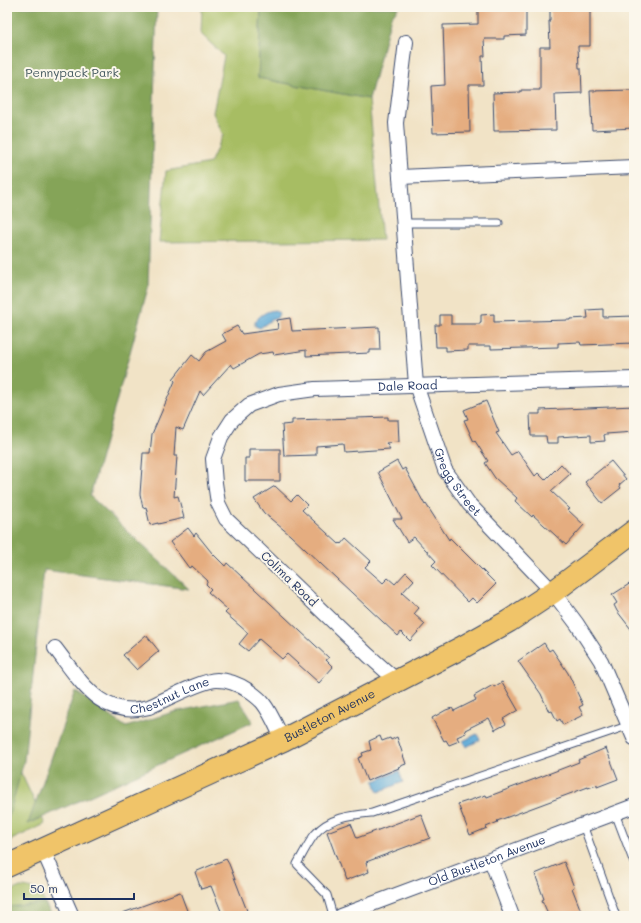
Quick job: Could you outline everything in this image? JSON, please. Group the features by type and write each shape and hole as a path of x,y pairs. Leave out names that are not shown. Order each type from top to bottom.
{"main road":[{"name":"Bustleton Avenue","path":"7,866 283,740 461,648 509,621 553,592 634,531"}],"street":[{"name":"Gregg Street","path":"406,42 396,123 416,385 445,470 469,504 553,592 577,624 601,661 632,729"},
{"path":"400,177 634,166"},
{"name":"Dale Road","path":"213,459 221,436 232,420 249,405 279,394 315,389 634,379"},
{"name":"Colima Road","path":"213,459 218,503 226,519 368,655 398,681"},
{"name":"Chestnut Lane","path":"55,648 91,694 102,702 122,710 140,710 149,707 205,682 216,680 236,684 246,689 262,701 283,740"},
{"name":"Old Bustleton Avenue","path":"340,916 634,806"},
{"path":"43,850 72,916"},
{"path":"491,860 512,916"}],"lane":[{"path":"404,223 499,223"},
{"path":"333,916 327,895 297,864 315,834 329,822 348,816 372,813 632,729"},
{"path":"615,813 634,863"},
{"path":"583,825 616,916"}],"green space":[{"name":"Pennypack Park","path":"7,7 157,7 148,288 90,496 189,589 44,570 24,761 7,823"},
{"path":"202,7 261,7 258,78 369,99 382,240 159,242 166,171 210,163 223,135 213,113 224,56 201,34"},
{"path":"261,7 399,7 391,17 369,99 258,78"},
{"path":"75,691 126,727 173,712 239,699 253,722 28,824"},
{"path":"7,743 45,824 7,842"},
{"path":"20,887 32,889 37,892 51,916 7,916 7,893"},
{"path":"44,903 53,916 7,916 7,907"}],"water":[{"path":"275,310 279,313 277,318 271,320 260,328 255,326 255,322 261,315"},
{"path":"477,734 480,740 466,747 463,741"},
{"path":"399,771 403,782 378,792 374,781"}],"building":[{"path":"478,7 526,7 526,35 504,36 504,39 484,39 485,56 482,56 483,85 469,85 470,132 433,133 431,86 445,85 443,25 478,24"},
{"path":"550,7 590,7 590,46 578,46 582,93 555,94 556,130 494,131 493,93 521,92 521,90 540,90 540,47 550,47"},
{"path":"634,90 634,128 592,130 590,91"},
{"path":"603,309 603,317 634,316 634,343 581,345 580,342 558,343 558,347 491,349 491,346 468,346 468,350 446,351 446,347 436,347 435,325 440,325 440,315 451,315 451,324 480,324 481,315 494,314 494,322 570,320 588,318 587,310"},
{"path":"290,318 292,331 379,327 380,350 370,350 370,353 306,356 306,350 274,355 273,352 259,354 234,368 231,364 203,395 200,391 183,430 176,427 174,456 177,456 174,497 178,496 184,518 150,525 146,507 143,508 140,494 143,453 150,453 152,434 175,381 173,379 192,355 199,361 206,352 226,341 222,334 237,326 242,334 278,329 277,320"},
{"path":"486,401 499,432 496,433 511,455 518,451 535,476 538,473 545,480 561,464 570,474 551,491 584,525 566,545 515,501 517,498 495,478 485,463 488,461 475,441 474,442 464,420 468,419 464,410"},
{"path":"634,406 634,432 606,434 604,435 605,441 591,442 591,435 558,437 558,443 547,443 546,436 531,436 530,414 540,414 540,410"},
{"path":"388,417 388,420 398,420 399,442 386,443 390,449 344,452 343,444 316,446 316,455 284,456 282,425 292,424 292,420"},
{"path":"249,449 280,449 280,481 245,481 245,458 249,458"},
{"path":"397,461 402,470 405,468 425,505 426,504 449,540 450,538 496,584 477,603 472,598 468,602 432,565 436,561 414,537 407,542 393,519 402,519 378,472"},
{"path":"611,461 626,479 619,485 621,488 602,503 585,482"},
{"path":"275,486 291,501 297,495 307,505 302,510 339,544 341,544 346,538 371,561 365,567 383,583 388,578 395,584 406,572 414,580 402,593 419,608 414,614 425,624 410,641 401,632 398,636 290,535 264,513 254,499"},
{"path":"188,528 194,536 196,533 225,566 227,563 329,658 326,660 333,667 319,683 287,654 282,659 259,639 248,651 239,644 248,633 225,613 228,610 208,592 211,589 206,584 208,581 192,566 189,568 170,542"},
{"path":"634,581 634,633 617,611 614,605 617,603 612,595"},
{"path":"146,635 159,651 137,670 123,655"},
{"path":"544,643 549,651 552,649 568,673 583,705 579,707 583,715 563,725 560,719 557,721 552,711 549,712 541,694 518,661"},
{"path":"502,682 518,710 503,719 506,724 495,730 489,718 465,730 466,733 457,737 459,741 449,745 446,740 444,741 432,718 446,710 452,708 454,711 476,700 474,696 493,685 494,687"},
{"path":"380,736 382,741 390,738 391,740 397,737 406,764 367,781 358,758 363,756 362,753 371,750 369,741"},
{"path":"606,748 618,779 597,787 597,785 588,787 497,821 498,822 486,827 487,828 470,835 458,804 486,795 487,797 535,779 579,762 578,760"},
{"path":"421,814 430,838 366,862 369,872 345,881 327,832 351,823 357,838"},
{"path":"226,859 249,916 223,916 211,886 201,889 195,872"},
{"path":"564,862 583,916 549,916 542,900 544,899 535,874"},
{"path":"180,892 189,916 120,916 120,914"}]}
